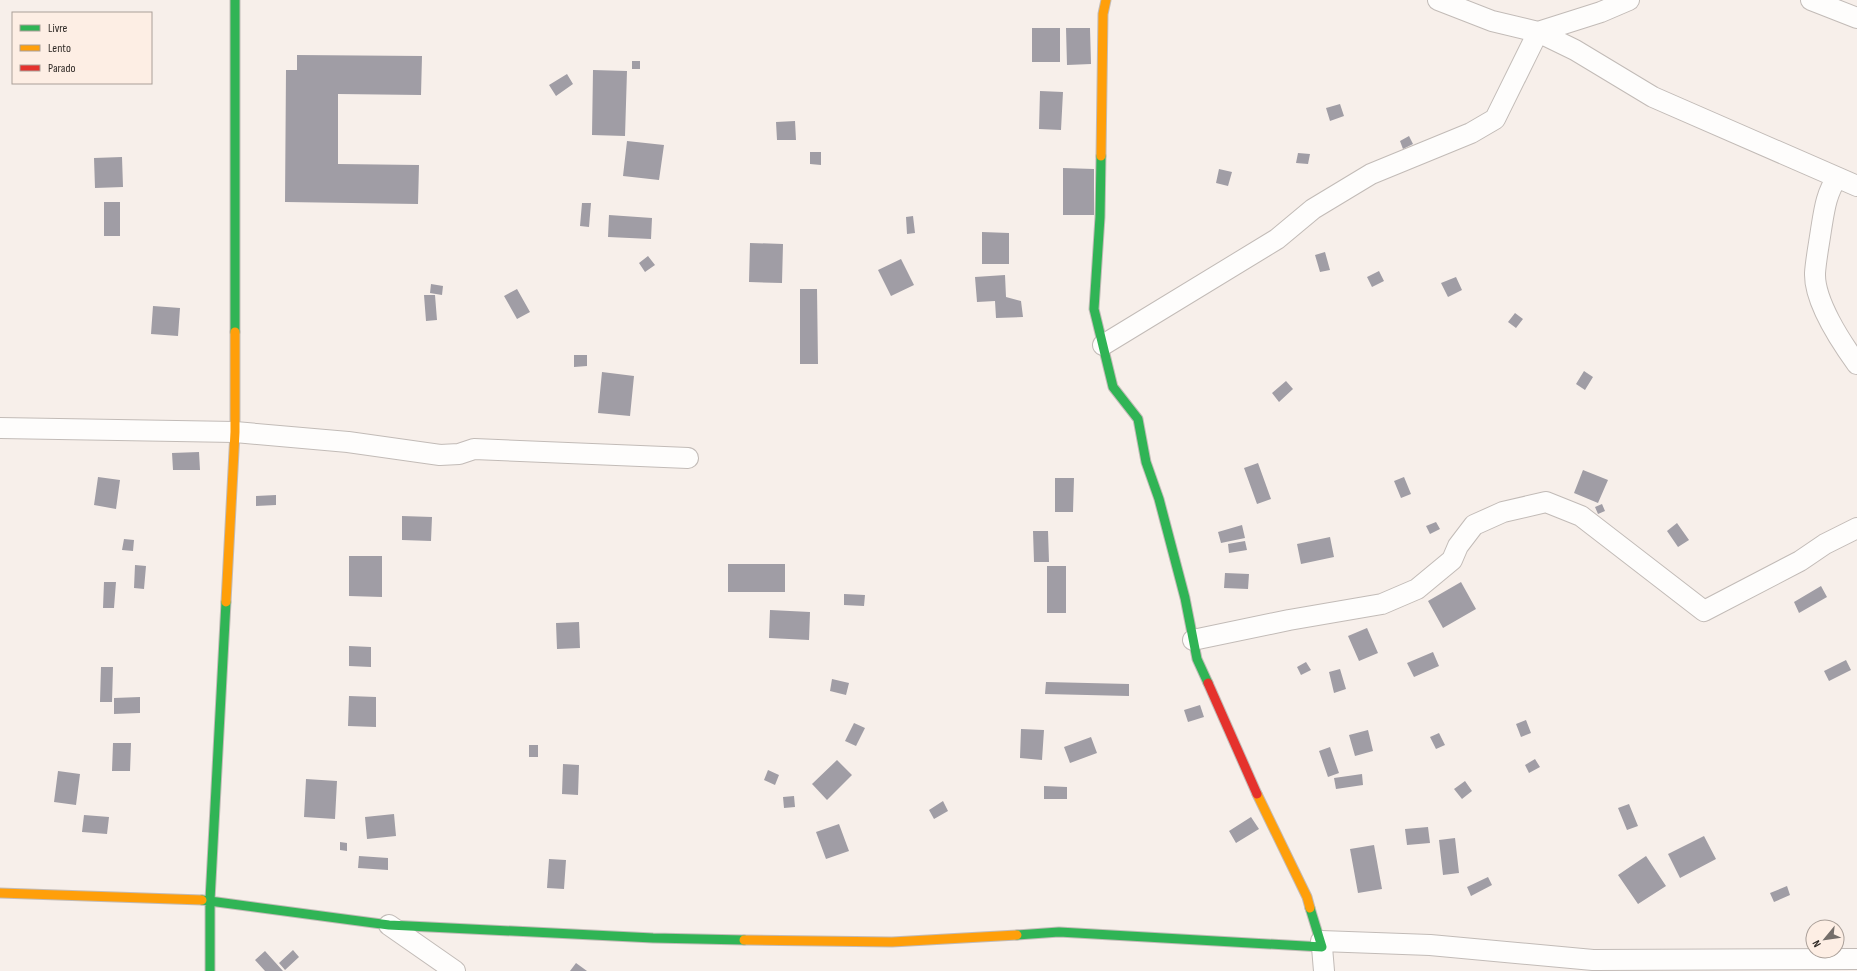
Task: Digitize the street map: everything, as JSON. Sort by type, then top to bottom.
[{"type":"street","points":[[210,971],[210,900],[235,432],[235,0]]},
{"type":"street","points":[[1106,0],[1103,14],[1100,217],[1094,309],[1112,387],[1138,419],[1146,462],[1159,499],[1186,598],[1197,659],[1259,798],[1307,897],[1321,944],[1324,971]]},
{"type":"street","points":[[1438,0],[1492,21],[1538,32],[1575,50],[1653,97],[1857,186]]},
{"type":"street","points":[[1103,345],[1277,239],[1313,208],[1371,174],[1472,133],[1495,119],[1538,32],[1602,12],[1629,0]]},
{"type":"street","points":[[1811,0],[1857,18]]},
{"type":"street","points":[[1837,178],[1830,187],[1824,210],[1815,274],[1822,305],[1837,333],[1857,364]]},
{"type":"street","points":[[0,428],[235,432],[348,442],[440,455],[459,454],[474,450],[688,458]]},
{"type":"street","points":[[1193,640],[1289,620],[1382,604],[1417,589],[1452,560],[1458,546],[1474,525],[1503,512],[1546,502],[1581,516],[1704,612],[1800,561],[1825,544],[1857,528]]},
{"type":"street","points":[[0,893],[210,900],[389,925],[653,938],[892,942],[1059,932],[1321,944],[1430,945],[1593,960],[1857,960]]},
{"type":"street","points":[[389,925],[455,971]]},
{"type":"street","points":[[1540,955],[1553,971]]},
{"type":"building","points":[[1032,28],[1060,28],[1060,62],[1032,62]]},
{"type":"building","points":[[1066,28],[1090,28],[1091,64],[1067,65]]},
{"type":"building","points":[[297,55],[422,56],[421,95],[338,94],[338,164],[419,165],[418,204],[285,202],[286,70],[297,70]]},
{"type":"building","points":[[632,61],[640,61],[640,69],[632,69]]},
{"type":"building","points":[[593,70],[627,71],[625,136],[592,135]]},
{"type":"building","points":[[567,74],[573,84],[556,96],[549,85]]},
{"type":"building","points":[[1040,91],[1063,92],[1061,130],[1039,129]]},
{"type":"building","points":[[1340,104],[1344,116],[1330,121],[1326,108]]},
{"type":"building","points":[[795,121],[796,140],[777,140],[776,122]]},
{"type":"building","points":[[1409,136],[1413,144],[1403,149],[1400,141]]},
{"type":"building","points":[[627,141],[664,145],[659,180],[623,176]]},
{"type":"building","points":[[810,152],[821,152],[821,165],[810,164]]},
{"type":"building","points":[[1298,153],[1310,154],[1308,164],[1296,163]]},
{"type":"building","points":[[122,157],[123,187],[95,188],[94,158]]},
{"type":"building","points":[[1063,168],[1094,169],[1094,215],[1063,215]]},
{"type":"building","points":[[1219,169],[1232,172],[1228,186],[1216,183]]},
{"type":"building","points":[[104,202],[120,202],[120,236],[104,236]]},
{"type":"building","points":[[582,203],[591,203],[589,227],[580,226]]},
{"type":"building","points":[[609,215],[652,218],[651,239],[608,237]]},
{"type":"building","points":[[913,216],[915,233],[907,234],[906,217]]},
{"type":"building","points":[[982,232],[1009,233],[1009,264],[982,264]]},
{"type":"building","points":[[750,243],[783,244],[782,283],[749,282]]},
{"type":"building","points":[[1325,252],[1330,270],[1320,272],[1315,255]]},
{"type":"building","points":[[648,256],[655,265],[645,272],[639,263]]},
{"type":"building","points":[[901,259],[914,285],[891,296],[878,270]]},
{"type":"building","points":[[1379,271],[1384,281],[1372,287],[1367,277]]},
{"type":"building","points":[[1005,275],[1006,297],[1021,301],[1023,317],[996,318],[995,301],[977,302],[975,277]]},
{"type":"building","points":[[1456,277],[1462,290],[1448,297],[1441,283]]},
{"type":"building","points":[[431,284],[443,286],[442,295],[430,293]]},
{"type":"building","points":[[517,289],[530,312],[517,319],[504,296]]},
{"type":"building","points":[[800,289],[817,289],[818,364],[800,364]]},
{"type":"building","points":[[424,295],[435,295],[437,320],[426,321]]},
{"type":"building","points":[[153,306],[180,308],[178,336],[151,334]]},
{"type":"building","points":[[1515,313],[1523,319],[1516,328],[1508,322]]},
{"type":"building","points":[[574,355],[587,355],[587,366],[574,367]]},
{"type":"building","points":[[1584,371],[1593,377],[1585,390],[1576,384]]},
{"type":"building","points":[[602,372],[634,376],[630,416],[598,413]]},
{"type":"building","points":[[1286,381],[1293,389],[1279,402],[1272,393]]},
{"type":"building","points":[[199,452],[200,470],[173,470],[172,453]]},
{"type":"building","points":[[1258,463],[1271,499],[1257,504],[1244,468]]},
{"type":"building","points":[[1583,470],[1608,480],[1598,503],[1574,493]]},
{"type":"building","points":[[98,477],[120,480],[116,509],[94,505]]},
{"type":"building","points":[[1404,477],[1411,494],[1401,498],[1394,481]]},
{"type":"building","points":[[1055,478],[1074,478],[1073,512],[1055,512]]},
{"type":"building","points":[[276,495],[276,505],[256,506],[256,496]]},
{"type":"building","points":[[1602,504],[1605,511],[1598,514],[1595,507]]},
{"type":"building","points":[[402,516],[432,517],[431,541],[402,540]]},
{"type":"building","points":[[1436,522],[1440,529],[1430,534],[1426,526]]},
{"type":"building","points":[[1677,523],[1689,540],[1678,547],[1667,531]]},
{"type":"building","points":[[1242,525],[1245,538],[1221,543],[1218,532]]},
{"type":"building","points":[[1033,531],[1048,531],[1049,562],[1034,562]]},
{"type":"building","points":[[1330,537],[1334,557],[1301,564],[1297,544]]},
{"type":"building","points":[[124,539],[134,540],[133,551],[122,550]]},
{"type":"building","points":[[1245,541],[1247,550],[1229,553],[1228,544]]},
{"type":"building","points":[[349,556],[382,556],[382,597],[349,596]]},
{"type":"building","points":[[728,564],[785,564],[785,592],[728,592]]},
{"type":"building","points":[[135,565],[146,566],[144,589],[134,588]]},
{"type":"building","points":[[1047,566],[1066,566],[1066,613],[1047,613]]},
{"type":"building","points":[[1225,573],[1249,574],[1248,589],[1224,588]]},
{"type":"building","points":[[104,582],[116,582],[114,608],[103,608]]},
{"type":"building","points":[[1461,582],[1476,609],[1443,628],[1428,601]]},
{"type":"building","points":[[1821,586],[1827,597],[1799,613],[1794,602]]},
{"type":"building","points":[[844,594],[865,595],[864,606],[844,605]]},
{"type":"building","points":[[770,610],[810,612],[809,640],[769,638]]},
{"type":"building","points":[[579,622],[580,648],[557,649],[556,623]]},
{"type":"building","points":[[1367,628],[1378,653],[1359,661],[1348,636]]},
{"type":"building","points":[[349,646],[371,647],[371,667],[349,666]]},
{"type":"building","points":[[1433,652],[1439,666],[1414,677],[1407,663]]},
{"type":"building","points":[[1846,660],[1851,670],[1829,681],[1824,671]]},
{"type":"building","points":[[1306,662],[1311,670],[1301,675],[1297,667]]},
{"type":"building","points":[[101,667],[113,667],[112,702],[100,702]]},
{"type":"building","points":[[1340,669],[1346,689],[1334,693],[1329,672]]},
{"type":"building","points":[[832,679],[849,683],[846,695],[830,691]]},
{"type":"building","points":[[1046,682],[1129,684],[1129,696],[1045,694]]},
{"type":"building","points":[[349,696],[376,697],[376,727],[348,726]]},
{"type":"building","points":[[140,697],[140,713],[114,714],[114,698]]},
{"type":"building","points":[[1200,705],[1204,717],[1188,722],[1184,710]]},
{"type":"building","points":[[1526,720],[1531,733],[1521,737],[1516,724]]},
{"type":"building","points":[[854,723],[865,728],[856,746],[845,741]]},
{"type":"building","points":[[1021,729],[1044,730],[1042,760],[1020,758]]},
{"type":"building","points":[[1368,730],[1373,751],[1355,756],[1349,735]]},
{"type":"building","points":[[1439,733],[1445,745],[1436,749],[1430,737]]},
{"type":"building","points":[[1091,737],[1097,753],[1070,763],[1064,747]]},
{"type":"building","points":[[113,743],[131,743],[130,771],[112,771]]},
{"type":"building","points":[[529,745],[538,745],[538,757],[529,757]]},
{"type":"building","points":[[1330,747],[1339,773],[1328,777],[1319,751]]},
{"type":"building","points":[[1535,759],[1540,767],[1529,773],[1525,765]]},
{"type":"building","points":[[837,760],[852,775],[827,800],[812,784]]},
{"type":"building","points":[[563,764],[579,765],[578,795],[562,794]]},
{"type":"building","points":[[768,770],[779,775],[775,785],[764,780]]},
{"type":"building","points":[[58,771],[80,774],[76,805],[54,802]]},
{"type":"building","points":[[1362,774],[1363,785],[1336,789],[1334,778]]},
{"type":"building","points":[[306,779],[337,781],[335,819],[304,817]]},
{"type":"building","points":[[1465,781],[1472,791],[1462,799],[1454,789]]},
{"type":"building","points":[[1044,786],[1067,787],[1067,799],[1044,799]]},
{"type":"building","points":[[794,796],[795,807],[784,808],[783,797]]},
{"type":"building","points":[[943,801],[948,811],[934,819],[929,810]]},
{"type":"building","points":[[1629,804],[1638,826],[1627,830],[1618,808]]},
{"type":"building","points":[[394,814],[396,836],[367,839],[365,817]]},
{"type":"building","points":[[84,815],[109,817],[107,834],[82,832]]},
{"type":"building","points":[[1251,817],[1259,829],[1236,843],[1229,831]]},
{"type":"building","points":[[839,824],[849,851],[826,859],[816,832]]},
{"type":"building","points":[[1428,827],[1430,843],[1407,845],[1405,829]]},
{"type":"building","points":[[1704,836],[1716,859],[1680,878],[1668,854]]},
{"type":"building","points":[[1455,838],[1459,873],[1443,875],[1439,840]]},
{"type":"building","points":[[340,842],[347,843],[347,851],[340,850]]},
{"type":"building","points":[[1374,845],[1382,889],[1358,893],[1350,849]]},
{"type":"building","points":[[359,856],[388,858],[388,870],[358,868]]},
{"type":"building","points":[[1646,856],[1666,886],[1638,904],[1618,875]]},
{"type":"building","points":[[549,859],[566,860],[564,889],[547,888]]},
{"type":"building","points":[[1488,877],[1492,885],[1471,896],[1467,887]]},
{"type":"building","points":[[1787,886],[1790,895],[1774,902],[1770,893]]},
{"type":"building","points":[[293,950],[299,957],[285,970],[279,963]]},
{"type":"building","points":[[265,951],[283,971],[265,971],[255,960]]},
{"type":"building","points":[[576,963],[587,971],[570,971]]},
{"type":"traffic: fast","points":[[235,0],[235,332]]},
{"type":"traffic: fast","points":[[1101,156],[1100,217],[1094,309],[1113,387],[1138,419],[1146,462],[1159,499],[1185,598],[1197,659],[1208,683]]},
{"type":"traffic: fast","points":[[210,971],[210,900],[226,602]]},
{"type":"traffic: fast","points":[[202,900],[389,925],[653,938],[744,940]]},
{"type":"traffic: fast","points":[[1017,935],[1059,932],[1322,947],[1310,908]]},
{"type":"traffic: slow","points":[[1101,156],[1103,14],[1106,0]]},
{"type":"traffic: slow","points":[[226,602],[235,432],[235,332]]},
{"type":"traffic: slow","points":[[1257,794],[1307,897],[1310,908]]},
{"type":"traffic: slow","points":[[0,893],[202,900]]},
{"type":"traffic: slow","points":[[744,940],[892,942],[1017,935]]},
{"type":"traffic: jam","points":[[1208,683],[1257,794]]}]
